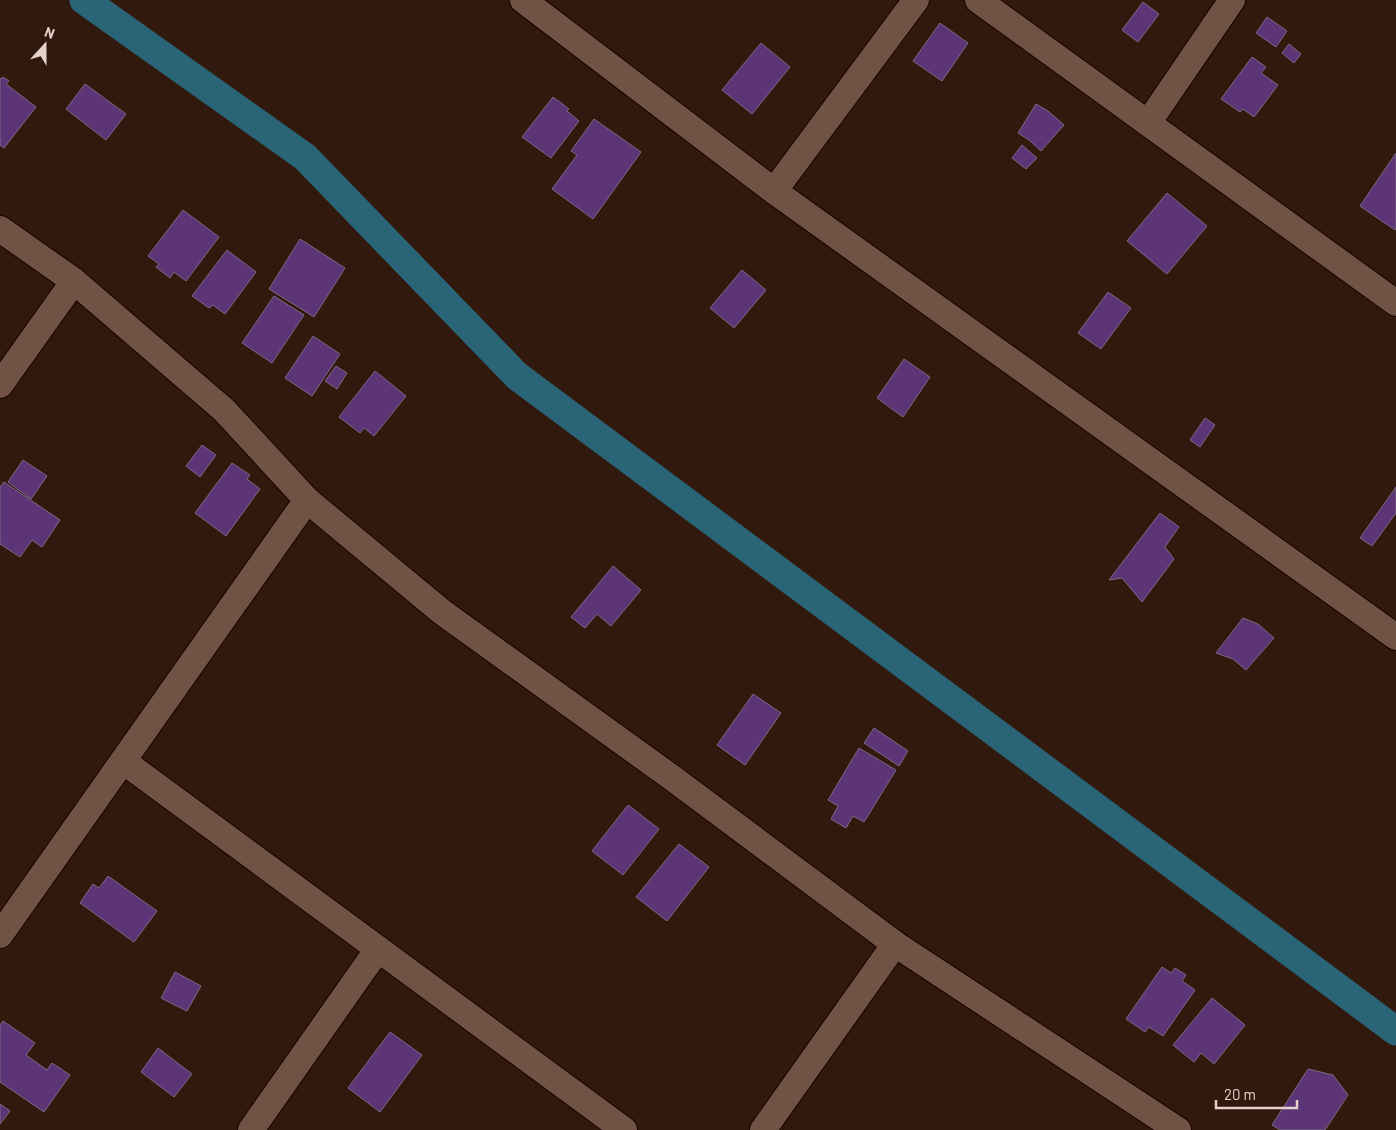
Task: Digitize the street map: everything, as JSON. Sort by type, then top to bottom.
[{"type":"street","points":[[523,0],[774,191],[1396,637]]},
{"type":"street","points":[[774,191],[916,0]]},
{"type":"street","points":[[978,0],[1396,303]]},
{"type":"street","points":[[1148,123],[1232,0]]},
{"type":"street","points":[[0,229],[74,281],[224,410],[307,500],[442,612],[671,777],[895,944],[1178,1130]]},
{"type":"street","points":[[0,385],[74,281]]},
{"type":"street","points":[[0,935],[307,500]]},
{"type":"street","points":[[123,761],[624,1130]]},
{"type":"street","points":[[763,1130],[895,944]]},
{"type":"street","points":[[251,1130],[378,949]]},
{"type":"building","points":[[1143,2],[1159,14],[1138,42],[1122,30]]},
{"type":"building","points":[[1267,17],[1287,31],[1276,47],[1256,33]]},
{"type":"building","points":[[940,23],[968,43],[942,81],[913,61]]},
{"type":"building","points":[[761,43],[790,67],[752,114],[722,90]]},
{"type":"building","points":[[1289,44],[1301,54],[1294,63],[1282,53]]},
{"type":"building","points":[[1252,57],[1266,67],[1261,73],[1278,85],[1254,117],[1243,109],[1240,112],[1221,99]]},
{"type":"building","points":[[3,77],[9,81],[6,84],[36,107],[4,148],[0,145],[0,78],[2,79]]},
{"type":"building","points":[[85,84],[126,114],[106,140],[66,109]]},
{"type":"building","points":[[553,97],[569,109],[567,111],[579,121],[551,158],[522,137]]},
{"type":"building","points":[[1036,104],[1048,111],[1064,125],[1041,151],[1018,133]]},
{"type":"building","points":[[594,119],[641,152],[593,219],[552,189],[577,155],[571,151]]},
{"type":"building","points":[[1022,145],[1037,158],[1026,169],[1012,158]]},
{"type":"building","points":[[1396,153],[1396,228],[1395,230],[1360,206]]},
{"type":"building","points":[[1167,193],[1207,226],[1167,274],[1127,241]]},
{"type":"building","points":[[183,210],[219,237],[186,281],[174,272],[170,278],[156,267],[159,264],[148,256]]},
{"type":"building","points":[[300,239],[345,268],[314,317],[269,289]]},
{"type":"building","points":[[227,250],[256,272],[225,314],[213,305],[209,308],[192,296]]},
{"type":"building","points":[[742,270],[766,290],[734,328],[710,308]]},
{"type":"building","points":[[1108,292],[1131,308],[1101,349],[1078,333]]},
{"type":"building","points":[[274,296],[304,315],[272,363],[242,343]]},
{"type":"building","points":[[313,336],[340,354],[312,396],[285,378]]},
{"type":"building","points":[[904,359],[930,377],[903,417],[877,398]]},
{"type":"building","points":[[336,366],[347,373],[337,389],[325,381]]},
{"type":"building","points":[[375,371],[406,396],[374,436],[364,428],[360,433],[339,417]]},
{"type":"building","points":[[1205,418],[1215,425],[1200,447],[1190,440]]},
{"type":"building","points":[[202,445],[216,455],[200,477],[186,466]]},
{"type":"building","points":[[23,460],[47,476],[31,499],[8,482]]},
{"type":"building","points":[[232,463],[250,475],[247,479],[260,489],[226,536],[195,513]]},
{"type":"building","points":[[4,482],[60,520],[42,547],[32,540],[20,557],[0,544],[0,487]]},
{"type":"building","points":[[1396,487],[1396,513],[1372,546],[1360,538]]},
{"type":"building","points":[[1160,513],[1179,527],[1165,547],[1174,559],[1142,602],[1122,578],[1109,580]]},
{"type":"building","points":[[613,566],[641,590],[611,626],[597,614],[585,628],[571,617]]},
{"type":"building","points":[[1243,618],[1258,624],[1274,638],[1246,670],[1233,659],[1216,653]]},
{"type":"building","points":[[753,694],[781,713],[745,765],[717,745]]},
{"type":"building","points":[[874,728],[908,751],[899,766],[864,743]]},
{"type":"building","points":[[859,748],[896,770],[864,822],[853,816],[846,828],[831,819],[838,806],[828,800]]},
{"type":"building","points":[[628,805],[659,829],[623,875],[592,851]]},
{"type":"building","points":[[679,844],[709,867],[667,921],[636,897]]},
{"type":"building","points":[[108,876],[157,911],[134,942],[80,903],[93,884],[99,888]]},
{"type":"building","points":[[1162,967],[1171,973],[1175,968],[1186,975],[1182,981],[1195,990],[1163,1036],[1149,1027],[1145,1032],[1126,1019]]},
{"type":"building","points":[[175,972],[201,986],[187,1011],[161,998]]},
{"type":"building","points":[[1212,998],[1245,1025],[1214,1064],[1201,1053],[1194,1062],[1173,1045]]},
{"type":"building","points":[[3,1021],[35,1043],[26,1055],[47,1070],[52,1063],[70,1075],[44,1112],[0,1082],[0,1025]]},
{"type":"building","points":[[390,1032],[422,1055],[380,1112],[348,1088]]},
{"type":"building","points":[[158,1048],[192,1074],[174,1097],[141,1072]]},
{"type":"building","points":[[1308,1069],[1333,1075],[1348,1095],[1325,1130],[1280,1130],[1272,1125]]},
{"type":"building","points":[[0,1104],[10,1111],[0,1124]]},
{"type":"waterway","points":[[84,0],[305,157],[517,376],[1396,1031]]}]
